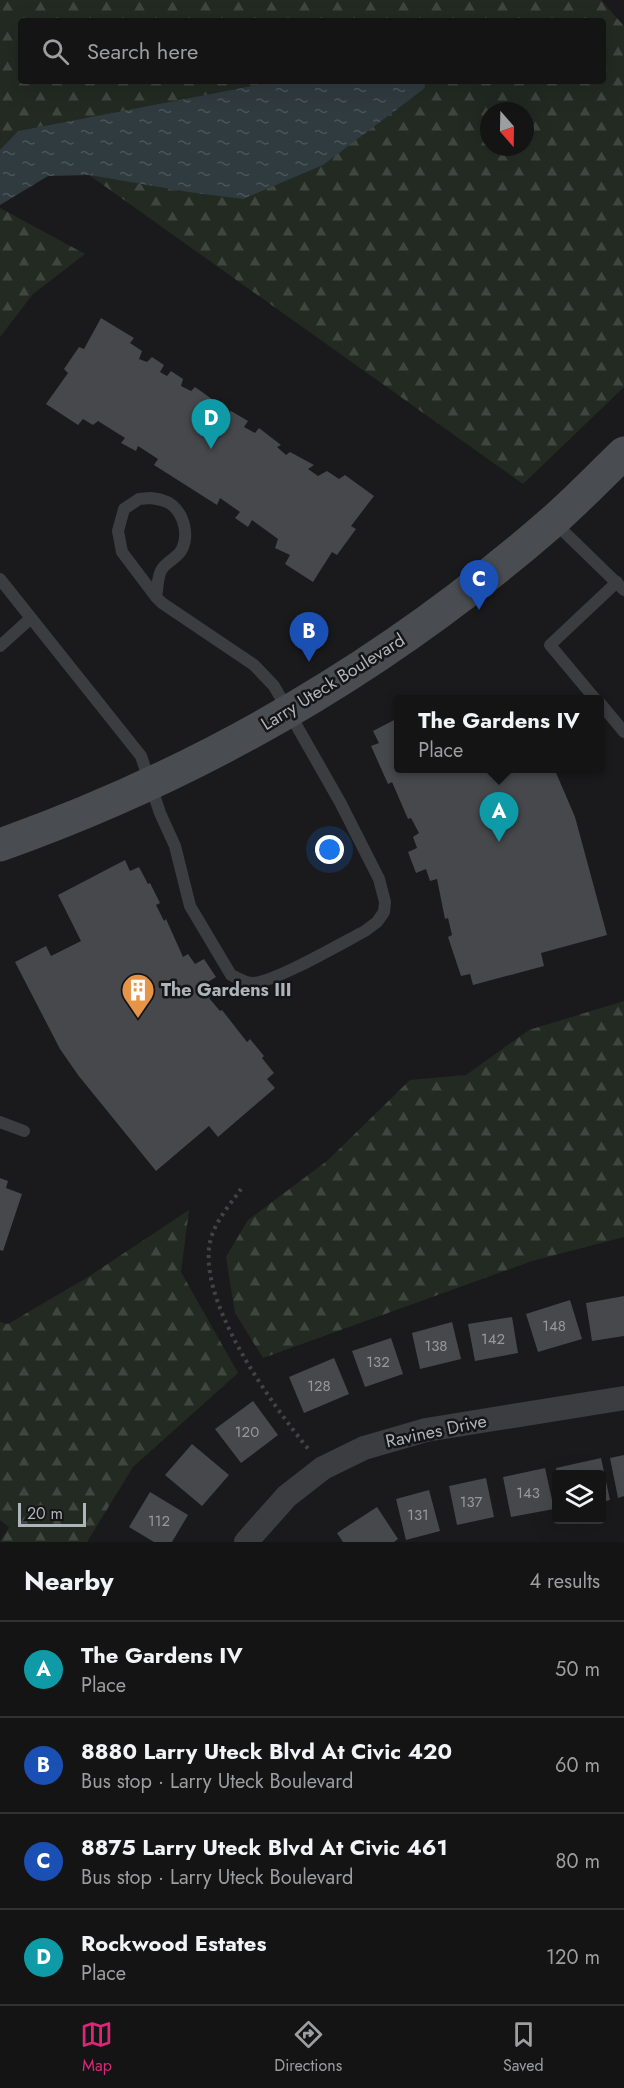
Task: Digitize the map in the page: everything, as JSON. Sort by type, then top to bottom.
[{"type":"main road","name":"Larry Uteck Boulevard","points":[[0,845],[47,828],[151,784],[221,750],[289,712],[370,662],[491,572],[553,521],[624,453]]},
{"type":"street","name":"Ravines Drive","points":[[246,1542],[287,1496],[323,1468],[364,1448],[426,1430],[624,1398]]},
{"type":"lane","points":[[0,579],[141,756],[160,813],[175,846],[190,906],[231,975],[254,983],[281,974],[355,937],[377,922],[384,912],[385,902],[379,879],[340,802],[274,686],[254,665],[162,603],[156,597],[122,552],[118,531],[124,509],[139,499],[162,500],[180,514],[184,524],[186,536],[183,547],[178,555],[161,570],[156,597]]},
{"type":"lane","points":[[553,521],[621,586],[550,645],[593,695]]},
{"type":"lane","points":[[0,646],[31,618]]},
{"type":"lane","points":[[604,708],[624,732]]},
{"type":"lane","points":[[0,1122],[24,1131]]},
{"type":"path","points":[[242,1189],[219,1221],[211,1237],[208,1258],[210,1281],[219,1307],[237,1344],[278,1413],[323,1468]]},
{"type":"green space","points":[[0,0],[601,0],[624,26],[624,387],[523,484],[89,175],[188,192],[425,89],[423,84],[606,84],[606,18],[18,18],[18,84],[262,84],[18,131],[0,150]]},
{"type":"green space","points":[[0,208],[85,254],[33,294],[0,337]]},
{"type":"green space","points":[[624,1001],[624,1237],[532,1261],[263,1358],[235,1313],[226,1257],[248,1220],[327,1161],[410,1080],[466,1075],[529,1030]]},
{"type":"green space","points":[[189,1210],[181,1272],[238,1373],[133,1467],[87,1542],[0,1542],[9,1527],[0,1520],[0,1322],[8,1324],[88,1277]]},
{"type":"water","points":[[262,84],[423,84],[425,88],[323,165],[243,199],[89,175],[48,176],[0,205],[0,150],[18,131]]},
{"type":"building","points":[[101,318],[134,338],[130,343],[142,351],[139,359],[147,362],[152,357],[164,365],[160,372],[167,376],[171,371],[183,379],[181,386],[191,391],[195,387],[216,402],[213,408],[226,415],[231,411],[248,421],[244,427],[255,433],[259,428],[281,445],[277,447],[286,455],[290,452],[314,465],[308,469],[318,476],[327,471],[339,479],[345,475],[374,496],[351,526],[356,529],[337,555],[332,552],[313,582],[285,564],[290,555],[275,548],[278,539],[252,520],[248,527],[235,518],[240,512],[220,498],[217,505],[154,465],[158,459],[138,446],[136,451],[121,443],[125,438],[98,421],[93,425],[83,419],[78,425],[46,404],[68,373],[64,369],[79,347],[84,349]]},
{"type":"building","points":[[394,720],[394,773],[556,773],[575,817],[607,935],[541,953],[544,966],[473,985],[470,974],[461,976],[448,937],[452,935],[448,918],[445,919],[437,879],[430,881],[426,869],[416,873],[408,852],[417,848],[413,837],[419,833],[411,818],[408,819],[392,782],[388,784],[371,746],[379,743],[373,731]]},
{"type":"building","name":"The Gardens III","points":[[125,860],[130,871],[139,867],[148,884],[150,883],[160,903],[156,905],[164,921],[166,919],[183,957],[188,954],[195,964],[204,959],[216,977],[208,982],[215,993],[209,998],[220,1011],[222,1010],[247,1042],[250,1039],[274,1073],[267,1079],[275,1088],[218,1137],[209,1126],[156,1171],[78,1075],[60,1049],[15,962],[46,946],[51,956],[81,941],[58,895]]},
{"type":"building","points":[[0,1178],[8,1181],[6,1188],[22,1194],[3,1251],[0,1250]]},
{"type":"building","points":[[624,1296],[624,1336],[592,1341],[586,1303]]},
{"type":"building","points":[[570,1300],[582,1339],[538,1352],[526,1314]]},
{"type":"building","points":[[512,1317],[518,1353],[475,1361],[468,1324]]},
{"type":"building","points":[[452,1322],[461,1359],[420,1369],[412,1333]]},
{"type":"building","points":[[391,1338],[403,1374],[365,1387],[352,1351]]},
{"type":"building","points":[[334,1358],[349,1394],[304,1413],[289,1377]]},
{"type":"building","points":[[253,1401],[278,1435],[241,1463],[215,1429]]},
{"type":"building","points":[[192,1444],[229,1475],[202,1506],[165,1475]]},
{"type":"building","points":[[624,1455],[624,1496],[618,1498],[610,1458]]},
{"type":"building","points":[[601,1458],[604,1470],[556,1470],[556,1468]]},
{"type":"building","points":[[545,1468],[552,1509],[511,1517],[503,1477]]},
{"type":"building","points":[[486,1478],[494,1517],[457,1525],[449,1486]]},
{"type":"building","points":[[606,1481],[610,1500],[606,1501]]},
{"type":"building","points":[[429,1490],[440,1531],[406,1540],[396,1499]]},
{"type":"building","points":[[150,1492],[188,1515],[172,1542],[154,1542],[129,1527]]},
{"type":"building","points":[[377,1507],[398,1539],[394,1542],[343,1542],[337,1533]]},
{"type":"place","name":"Rockwood Estates","points":[[211,449]]},
{"type":"place","name":"8875 Larry Uteck Blvd At Civic 461","points":[[479,610]]},
{"type":"place","name":"8880 Larry Uteck Blvd At Civic 420","points":[[309,662]]},
{"type":"place","name":"The Gardens IV","points":[[499,842]]},
{"type":"place","name":"The Gardens III","points":[[138,1019]]}]
